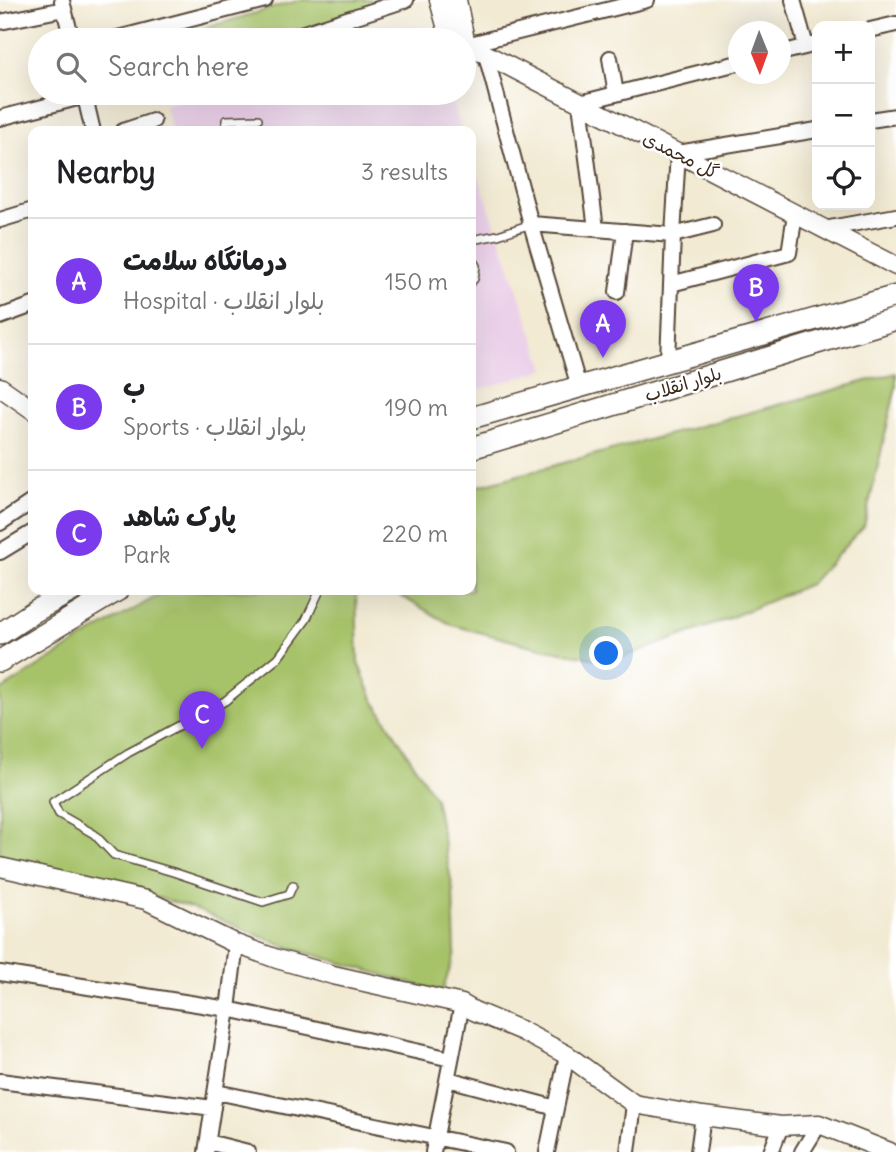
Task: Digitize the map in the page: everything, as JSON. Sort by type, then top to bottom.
[{"type":"main road","name":"بلوار انقلاب","points":[[476,417],[896,296]]},
{"type":"main road","name":"بلوار انقلاب","points":[[476,446],[896,319]]},
{"type":"main road","points":[[0,634],[64,595]]},
{"type":"main road","points":[[0,661],[110,595]]},
{"type":"street","points":[[156,28],[263,0]]},
{"type":"street","points":[[319,28],[406,0]]},
{"type":"street","points":[[439,0],[447,28]]},
{"type":"street","points":[[457,0],[461,28]]},
{"type":"street","points":[[476,40],[647,0]]},
{"type":"street","points":[[791,50],[812,45],[793,0]]},
{"type":"street","points":[[0,22],[63,5],[69,28]]},
{"type":"street","points":[[875,29],[896,24]]},
{"type":"street","name":"گل محمدی","points":[[476,50],[896,265]]},
{"type":"street","points":[[486,55],[531,224],[579,387]]},
{"type":"street","points":[[610,58],[615,94]]},
{"type":"street","points":[[596,229],[580,103],[728,66]]},
{"type":"street","points":[[0,118],[48,105]]},
{"type":"street","points":[[90,105],[92,126]]},
{"type":"street","points":[[875,119],[896,116]]},
{"type":"street","points":[[138,126],[153,121]]},
{"type":"street","points":[[668,361],[678,153],[812,131]]},
{"type":"street","points":[[0,220],[28,211]]},
{"type":"street","points":[[671,284],[789,253],[795,214]]},
{"type":"street","points":[[824,229],[896,216]]},
{"type":"street","points":[[531,224],[673,235],[713,225]]},
{"type":"street","points":[[617,292],[625,231]]},
{"type":"street","points":[[0,317],[28,307]]},
{"type":"street","points":[[0,387],[28,403]]},
{"type":"street","points":[[0,523],[28,498]]},
{"type":"street","points":[[0,552],[28,535]]},
{"type":"street","points":[[1,870],[63,880],[146,900],[236,944],[277,959],[333,975],[462,1004],[567,1055],[634,1104],[781,1126],[819,1124],[890,1152]]},
{"type":"street","points":[[236,944],[207,1147],[248,1152]]},
{"type":"street","points":[[0,974],[228,1009],[452,1059]]},
{"type":"street","points":[[435,1145],[462,1004]]},
{"type":"street","points":[[547,1152],[567,1055]]},
{"type":"street","points":[[447,1079],[556,1108]]},
{"type":"street","points":[[0,1081],[213,1108]]},
{"type":"street","points":[[216,1092],[435,1145],[506,1152]]},
{"type":"street","points":[[628,1152],[634,1104]]},
{"type":"street","points":[[698,1152],[703,1116]]},
{"type":"street","points":[[802,1152],[819,1124]]},
{"type":"street","points":[[771,1152],[781,1126]]},
{"type":"lane","points":[[226,126],[226,120],[258,119]]},
{"type":"lane","points":[[476,239],[531,224]]},
{"type":"lane","points":[[293,884],[289,894],[263,902],[114,855],[94,834],[59,814],[53,802],[128,753],[236,693],[278,658],[306,620],[318,595]]},
{"type":"shaded area","points":[[453,105],[460,126],[171,126],[165,106]]},
{"type":"shaded area","points":[[476,169],[545,369],[476,390]]},
{"type":"green space","points":[[300,0],[393,0],[312,28],[204,28]]},
{"type":"green space","points":[[896,373],[896,387],[864,526],[810,584],[720,622],[610,662],[528,645],[452,625],[399,595],[476,595],[476,487]]},
{"type":"green space","points":[[159,595],[356,595],[358,663],[373,699],[435,798],[453,890],[455,953],[442,992],[284,946],[190,907],[96,880],[14,862],[0,854],[0,691],[87,636]]},
{"type":"place","name":"ب","points":[[756,322]]},
{"type":"place","name":"درمانگاه سلامت","points":[[603,358]]},
{"type":"place","name":"پارک شاهد","points":[[202,749]]}]
